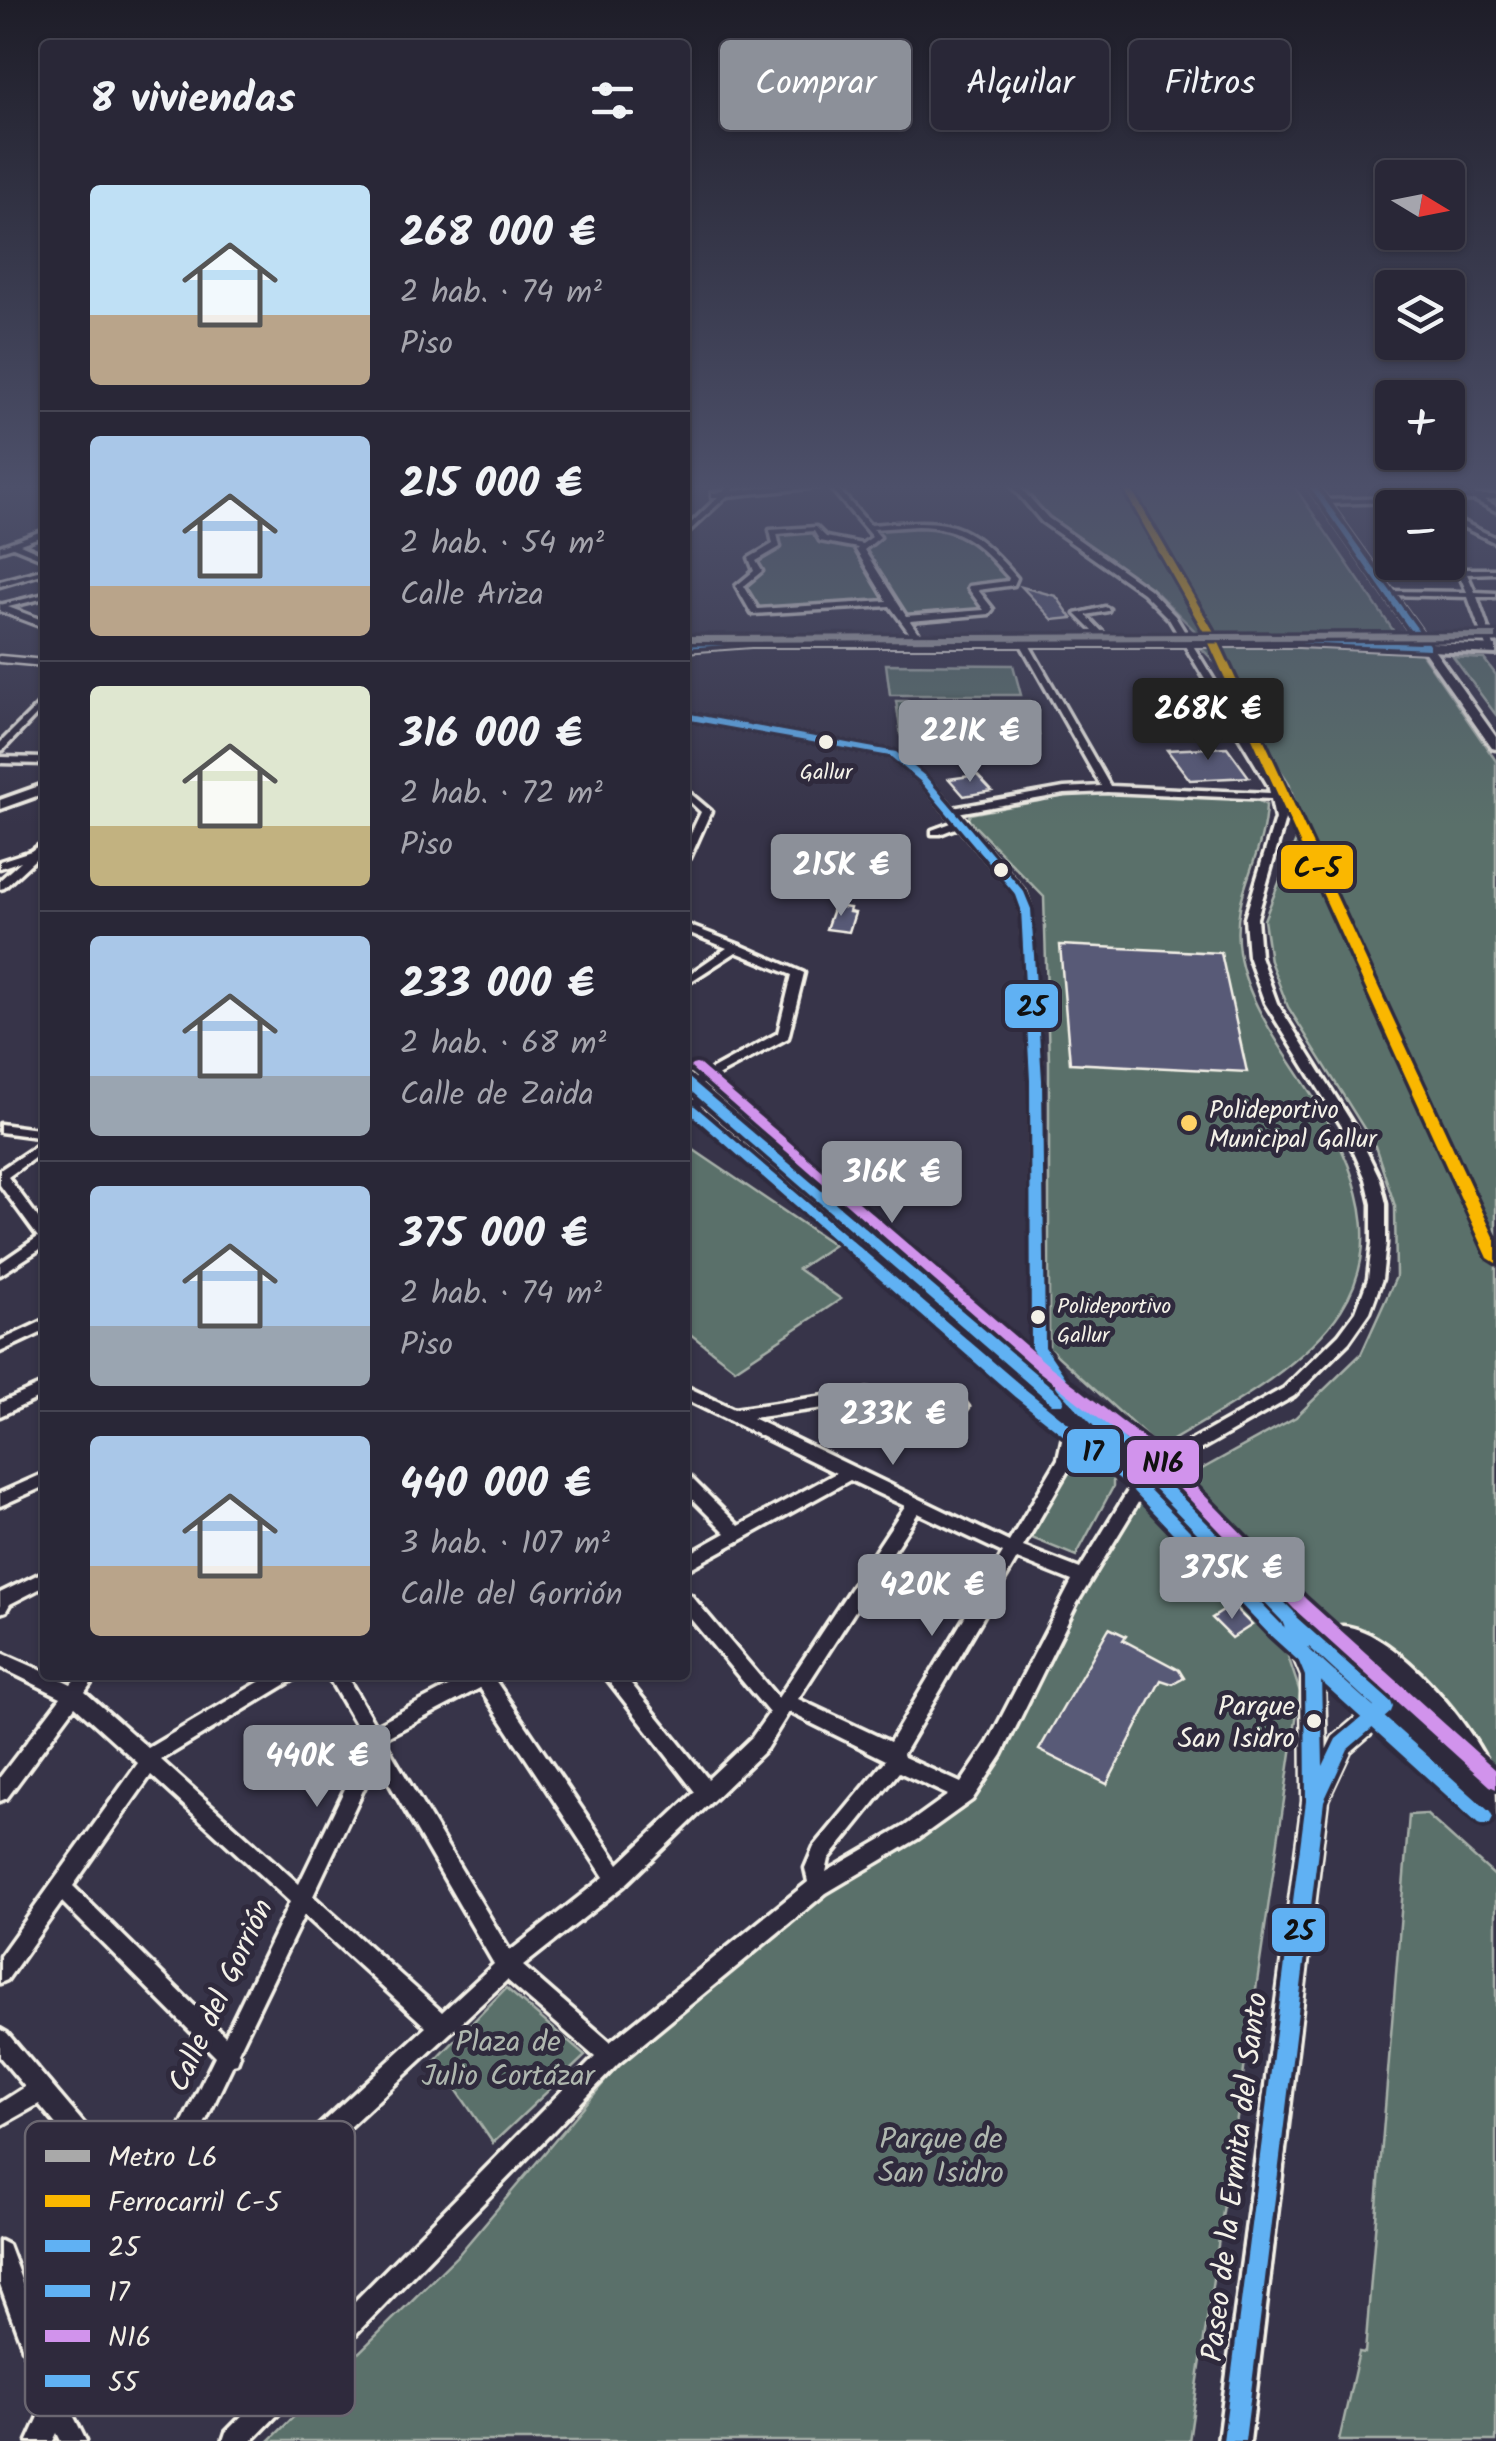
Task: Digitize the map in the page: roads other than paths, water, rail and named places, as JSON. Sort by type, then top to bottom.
[{"type":"main road","points":[[690,638],[751,642]]},
{"type":"main road","points":[[690,646],[751,642],[1186,641],[1494,650]]},
{"type":"main road","points":[[0,808],[40,793]]},
{"type":"street","points":[[0,607],[40,597]]},
{"type":"street","points":[[746,597],[755,612],[892,603]]},
{"type":"street","points":[[889,597],[920,641]]},
{"type":"street","points":[[905,619],[990,610],[979,597]]},
{"type":"street","points":[[355,2318],[610,2056],[820,1886],[912,1832],[967,1792],[995,1749],[1084,1578],[1148,1472],[1289,1392],[1344,1338],[1363,1312],[1375,1279],[1379,1204],[1373,1180],[1349,1128],[1271,1002],[1254,956],[1251,918],[1258,886],[1277,839],[1280,819],[1276,796],[1186,641],[1153,597]]},
{"type":"street","points":[[1391,597],[1490,727],[1496,745]]},
{"type":"street","points":[[1473,597],[1494,650]]},
{"type":"street","points":[[0,607],[40,624]]},
{"type":"street","points":[[1105,609],[1080,614],[1106,641]]},
{"type":"street","points":[[1023,641],[1107,789]]},
{"type":"street","points":[[0,659],[40,663]]},
{"type":"street","points":[[0,748],[40,706]]},
{"type":"street","points":[[690,717],[893,754],[952,811],[1021,894],[1026,910],[1036,1080],[1038,1348],[1056,1377],[1128,1454]]},
{"type":"street","points":[[0,760],[40,761]]},
{"type":"street","points":[[952,811],[1064,792],[1107,789],[1276,796]]},
{"type":"street","points":[[690,797],[706,811],[690,847]]},
{"type":"street","points":[[936,832],[962,822]]},
{"type":"street","points":[[0,886],[4,870],[40,848]]},
{"type":"street","points":[[690,929],[798,973],[784,1035],[690,1082]]},
{"type":"street","points":[[690,979],[736,947]]},
{"type":"street","points":[[690,1084],[1071,1410],[1128,1454],[1288,1618],[1496,1805]]},
{"type":"street","points":[[690,1106],[708,1098]]},
{"type":"street","points":[[0,1128],[40,1133]]},
{"type":"street","points":[[40,1148],[0,1176],[40,1231]]},
{"type":"street","points":[[0,1270],[40,1242]]},
{"type":"street","points":[[0,1348],[40,1328]]},
{"type":"street","points":[[0,1410],[40,1391]]},
{"type":"street","points":[[690,1395],[1011,1549],[1084,1578]]},
{"type":"street","points":[[730,1415],[866,1396],[960,1407]]},
{"type":"street","points":[[782,1408],[784,1441]]},
{"type":"street","points":[[820,1886],[815,1868],[821,1854],[895,1757],[1011,1549],[1066,1460],[1071,1410]]},
{"type":"street","points":[[690,1561],[849,1473]]},
{"type":"street","points":[[0,1500],[40,1481]]},
{"type":"street","points":[[690,1487],[738,1535]]},
{"type":"street","points":[[339,2121],[507,1966],[616,1879],[759,1743],[915,1504]]},
{"type":"street","points":[[0,1606],[4,1599],[40,1581]]},
{"type":"street","points":[[690,1606],[782,1707],[967,1792]]},
{"type":"street","name":"Paseo de la Ermita del Santo","points":[[1234,2441],[1315,1801],[1313,1676],[1288,1618]]},
{"type":"street","points":[[1315,1643],[1341,1635],[1366,1645],[1412,1679],[1459,1733],[1496,1805]]},
{"type":"street","points":[[1313,1676],[1315,1643]]},
{"type":"street","points":[[0,1659],[40,1678]]},
{"type":"street","points":[[43,1680],[76,1696],[441,2026]]},
{"type":"street","points":[[0,1792],[85,1680]]},
{"type":"street","points":[[0,1973],[156,1752],[278,1680]]},
{"type":"street","points":[[339,1680],[507,1966],[610,2056]]},
{"type":"street","points":[[371,1736],[478,1680]]},
{"type":"street","points":[[489,1680],[616,1879]]},
{"type":"street","points":[[617,1680],[707,1792]]},
{"type":"street","name":"Paseo de la Ermita del Santo","points":[[1315,1801],[1342,1744],[1385,1707]]},
{"type":"street","name":"Calle del Gorrión","points":[[197,2121],[364,1771],[371,1736]]},
{"type":"street","points":[[60,1887],[228,2055]]},
{"type":"street","points":[[0,2040],[67,2121]]},
{"type":"street","points":[[0,2114],[41,2090]]},
{"type":"street","points":[[0,2253],[25,2321]]},
{"type":"street","name":"Calle del Gorrión","points":[[40,2441],[53,2416]]},
{"type":"street","points":[[61,2416],[74,2441]]},
{"type":"street","points":[[235,2441],[259,2416]]},
{"type":"metro line","name":"L6","points":[[690,639],[1496,636]]},
{"type":"rail line","name":"C-5","points":[[1189,597],[1209,632],[1496,1258]]},
{"type":"place","name":"Gallur","points":[[826,742]]},
{"type":"place","name":"Polideportivo Municipal Gallur","points":[[1189,1123]]},
{"type":"place","name":"Polideportivo Gallur","points":[[1038,1317]]},
{"type":"place","name":"Parque San Isidro","points":[[1314,1721]]},
{"type":"park label","name":"Plaza de Julio Cortázar","points":[[508,2058]]},
{"type":"park label","name":"Parque de San Isidro","points":[[941,2155]]}]
